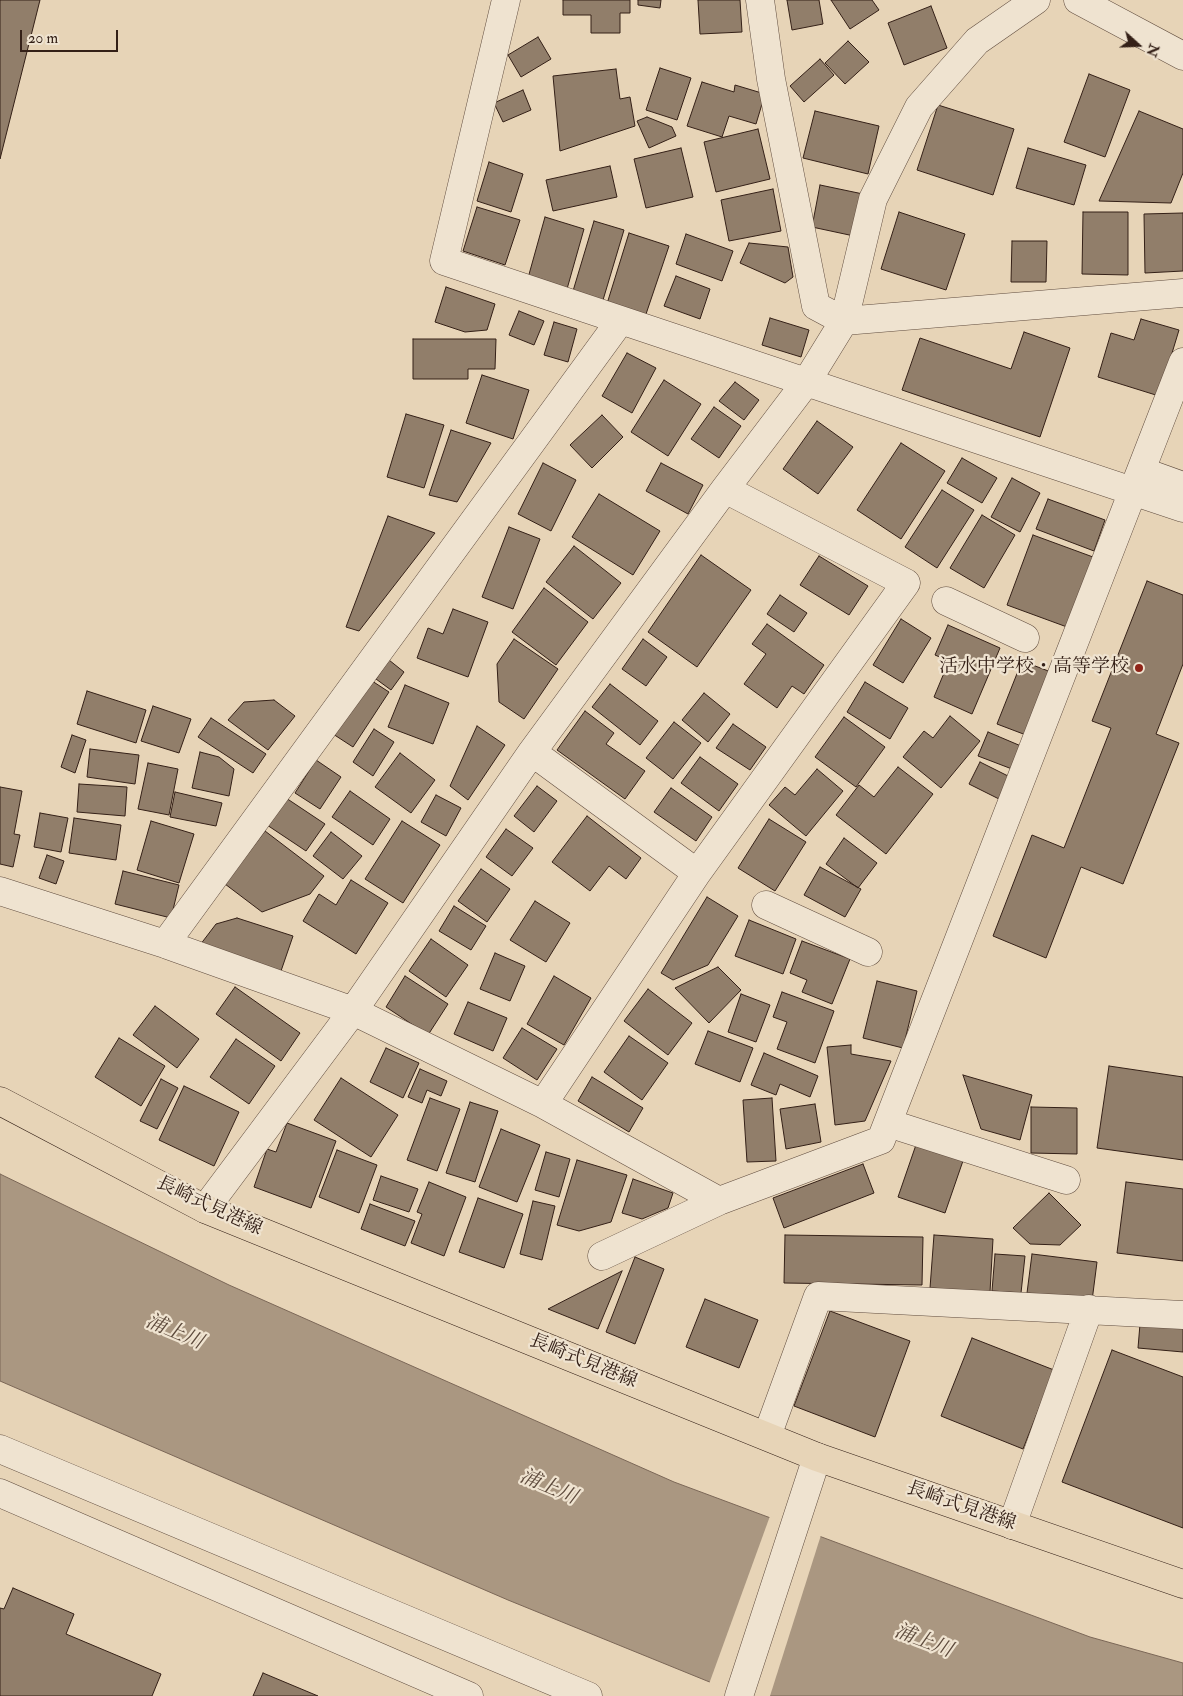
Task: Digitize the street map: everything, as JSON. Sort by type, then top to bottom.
[{"type":"main road","name":"長崎式見港線","points":[[0,1101],[205,1209],[817,1457],[1183,1584]]},
{"type":"street","points":[[506,0],[444,261],[807,381],[1137,481],[1183,486]]},
{"type":"street","points":[[760,0],[771,79],[816,306],[844,321],[1183,293]]},
{"type":"street","points":[[205,1209],[353,1011],[532,752],[725,489],[807,381],[844,321],[873,199],[919,107],[977,41],[1036,0]]},
{"type":"street","points":[[1078,0],[1183,56]]},
{"type":"street","points":[[165,944],[620,320]]},
{"type":"street","points":[[602,1256],[719,1201],[881,1140],[1183,362]]},
{"type":"street","points":[[1137,481],[1183,508]]},
{"type":"street","points":[[542,1104],[697,872],[906,584],[725,489]]},
{"type":"street","points":[[946,601],[1024,638]]},
{"type":"street","points":[[532,752],[697,872]]},
{"type":"street","points":[[0,891],[165,944],[353,1011],[542,1104],[719,1201]]},
{"type":"street","points":[[766,905],[868,952]]},
{"type":"street","points":[[888,1123],[1066,1180]]},
{"type":"street","points":[[767,1436],[818,1296],[1183,1315]]},
{"type":"street","points":[[1012,1526],[1089,1309]]},
{"type":"street","points":[[0,1449],[588,1696]]},
{"type":"street","points":[[739,1696],[817,1457]]},
{"type":"street","points":[[0,1493],[469,1696]]},
{"type":"water","name":"浦上川","points":[[0,1174],[229,1285],[674,1482],[1090,1637],[1183,1663],[1183,1696],[744,1696],[508,1600],[0,1381]]},
{"type":"pier","points":[[770,1516],[821,1535],[770,1696],[738,1696],[709,1684]]},
{"type":"building","points":[[0,0],[40,0],[0,159]]},
{"type":"building","points":[[563,0],[630,0],[630,13],[620,13],[620,33],[591,33],[591,15],[563,15]]},
{"type":"building","points":[[638,0],[661,0],[660,8],[638,5]]},
{"type":"building","points":[[698,0],[740,0],[742,32],[700,34]]},
{"type":"building","points":[[787,0],[819,0],[823,24],[792,30]]},
{"type":"building","points":[[831,0],[872,0],[879,10],[850,29]]},
{"type":"building","points":[[931,6],[947,48],[904,65],[888,23]]},
{"type":"building","points":[[538,37],[551,59],[521,77],[508,55]]},
{"type":"building","points":[[848,41],[869,62],[845,84],[825,63]]},
{"type":"building","points":[[820,59],[834,75],[804,102],[790,86]]},
{"type":"building","points":[[660,68],[691,78],[677,120],[646,110]]},
{"type":"building","points":[[616,69],[620,99],[630,97],[635,126],[560,151],[553,76]]},
{"type":"building","points":[[1089,74],[1130,90],[1105,157],[1064,142]]},
{"type":"building","points":[[702,82],[734,92],[735,85],[765,94],[756,124],[729,116],[722,137],[687,126]]},
{"type":"building","points":[[523,90],[531,110],[503,122],[494,103]]},
{"type":"building","points":[[938,105],[1014,129],[993,195],[917,170]]},
{"type":"building","points":[[815,111],[879,126],[868,174],[803,158]]},
{"type":"building","points":[[1139,111],[1183,129],[1183,173],[1171,203],[1099,201]]},
{"type":"building","points":[[647,117],[672,127],[676,136],[649,148],[637,121]]},
{"type":"building","points":[[758,129],[770,179],[716,192],[704,142]]},
{"type":"building","points":[[681,148],[693,197],[646,208],[634,159]]},
{"type":"building","points":[[1028,148],[1086,165],[1074,205],[1016,188]]},
{"type":"building","points":[[489,162],[523,174],[511,212],[477,201]]},
{"type":"building","points":[[610,166],[617,197],[553,211],[546,180]]},
{"type":"building","points":[[820,185],[863,194],[854,236],[812,227]]},
{"type":"building","points":[[773,189],[781,231],[729,241],[721,200]]},
{"type":"building","points":[[477,207],[520,220],[505,265],[463,251]]},
{"type":"building","points":[[899,212],[965,234],[946,290],[881,269]]},
{"type":"building","points":[[1083,212],[1128,212],[1128,275],[1082,274]]},
{"type":"building","points":[[1183,213],[1183,271],[1145,273],[1144,214]]},
{"type":"building","points":[[545,217],[584,229],[567,289],[528,278]]},
{"type":"building","points":[[594,221],[624,230],[603,300],[573,291]]},
{"type":"building","points":[[629,233],[669,246],[644,320],[606,307]]},
{"type":"building","points":[[686,234],[733,251],[722,281],[676,264]]},
{"type":"building","points":[[1012,241],[1047,241],[1046,282],[1011,282]]},
{"type":"building","points":[[749,243],[788,247],[793,277],[785,283],[740,263]]},
{"type":"building","points":[[676,276],[710,289],[700,319],[664,306]]},
{"type":"building","points":[[446,287],[495,304],[487,330],[465,332],[435,322]]},
{"type":"building","points":[[519,311],[544,321],[534,345],[509,335]]},
{"type":"building","points":[[770,318],[809,330],[801,357],[762,345]]},
{"type":"building","points":[[1141,319],[1179,330],[1159,396],[1098,377],[1111,333],[1134,340]]},
{"type":"building","points":[[554,322],[577,329],[568,362],[544,355]]},
{"type":"building","points":[[1024,332],[1070,348],[1040,437],[902,390],[920,338],[1011,369]]},
{"type":"building","points":[[413,339],[496,339],[495,369],[468,369],[468,379],[413,379]]},
{"type":"building","points":[[627,353],[656,368],[632,413],[602,396]]},
{"type":"building","points":[[482,375],[529,390],[513,439],[466,423]]},
{"type":"building","points":[[664,380],[701,404],[668,456],[631,432]]},
{"type":"building","points":[[735,382],[759,400],[744,420],[719,401]]},
{"type":"building","points":[[714,407],[741,426],[719,458],[691,439]]},
{"type":"building","points":[[406,414],[444,425],[424,488],[387,477]]},
{"type":"building","points":[[602,415],[623,437],[592,468],[570,445]]},
{"type":"building","points":[[817,421],[853,447],[818,494],[783,469]]},
{"type":"building","points":[[451,430],[491,443],[457,502],[429,495]]},
{"type":"building","points":[[901,443],[945,471],[901,539],[857,510]]},
{"type":"building","points":[[962,458],[997,478],[982,503],[947,483]]},
{"type":"building","points":[[543,463],[576,480],[551,531],[518,514]]},
{"type":"building","points":[[661,463],[703,485],[688,514],[646,491]]},
{"type":"building","points":[[1012,478],[1040,493],[1020,532],[991,517]]},
{"type":"building","points":[[942,490],[974,510],[937,568],[905,547]]},
{"type":"building","points":[[599,494],[660,531],[633,575],[572,537]]},
{"type":"building","points":[[1048,499],[1105,520],[1094,551],[1036,529]]},
{"type":"building","points":[[982,515],[1015,535],[984,588],[950,568]]},
{"type":"building","points":[[388,516],[435,533],[359,631],[346,627]]},
{"type":"building","points":[[509,527],[540,539],[513,609],[482,597]]},
{"type":"building","points":[[1033,535],[1093,557],[1067,627],[1007,605]]},
{"type":"building","points":[[574,546],[621,583],[593,619],[546,582]]},
{"type":"building","points":[[701,555],[751,590],[697,667],[648,632]]},
{"type":"building","points":[[819,556],[868,586],[849,615],[800,585]]},
{"type":"building","points":[[1147,581],[1183,595],[1183,664],[1156,734],[1179,743],[1123,884],[1081,867],[1046,958],[993,936],[1032,835],[1064,848],[1111,728],[1092,721]]},
{"type":"building","points":[[544,588],[588,622],[556,665],[512,632]]},
{"type":"building","points":[[780,595],[807,613],[794,632],[767,614]]},
{"type":"building","points":[[453,609],[488,622],[468,677],[417,658],[428,628],[443,634]]},
{"type":"building","points":[[901,619],[931,638],[903,683],[873,665]]},
{"type":"building","points":[[767,624],[824,665],[804,694],[792,686],[777,708],[744,684],[766,654],[752,644]]},
{"type":"building","points":[[948,625],[1000,648],[972,714],[934,697],[949,661],[935,655]]},
{"type":"building","points":[[514,639],[558,669],[524,719],[499,702],[497,664]]},
{"type":"building","points":[[643,639],[667,657],[646,686],[622,669]]},
{"type":"building","points":[[389,660],[404,672],[391,690],[376,679]]},
{"type":"building","points":[[1022,661],[1051,672],[1026,735],[997,724]]},
{"type":"building","points":[[369,679],[389,692],[353,747],[333,734]]},
{"type":"building","points":[[865,682],[908,708],[890,739],[847,712]]},
{"type":"building","points":[[610,684],[658,721],[640,745],[592,707]]},
{"type":"building","points":[[405,685],[449,703],[433,744],[388,727]]},
{"type":"building","points":[[87,691],[146,710],[136,743],[77,724]]},
{"type":"building","points":[[704,693],[730,714],[708,742],[682,720]]},
{"type":"building","points":[[274,700],[295,716],[268,750],[228,720],[244,702]]},
{"type":"building","points":[[153,706],[191,719],[179,753],[141,741]]},
{"type":"building","points":[[585,711],[614,733],[606,744],[645,771],[625,799],[557,750]]},
{"type":"building","points":[[950,716],[980,741],[941,788],[903,757],[924,731],[933,738]]},
{"type":"building","points":[[844,717],[885,747],[856,787],[815,757]]},
{"type":"building","points":[[211,718],[266,754],[253,773],[198,737]]},
{"type":"building","points":[[674,722],[701,743],[673,779],[646,758]]},
{"type":"building","points":[[733,724],[766,747],[750,770],[716,748]]},
{"type":"building","points":[[477,726],[505,745],[468,800],[450,786]]},
{"type":"building","points":[[374,729],[394,742],[373,776],[353,762]]},
{"type":"building","points":[[988,732],[1021,746],[1012,769],[978,756]]},
{"type":"building","points":[[72,735],[86,740],[75,773],[61,767]]},
{"type":"building","points":[[90,749],[139,755],[135,784],[87,777]]},
{"type":"building","points":[[200,752],[219,757],[234,769],[229,796],[192,788]]},
{"type":"building","points":[[400,753],[435,780],[411,813],[375,787]]},
{"type":"building","points":[[700,757],[738,784],[719,811],[681,783]]},
{"type":"building","points":[[316,760],[341,777],[320,809],[295,793]]},
{"type":"building","points":[[980,762],[1010,777],[999,799],[969,784]]},
{"type":"building","points":[[148,763],[178,769],[169,815],[138,809]]},
{"type":"building","points":[[898,767],[933,794],[886,854],[836,815],[859,785],[874,797]]},
{"type":"building","points":[[817,769],[843,791],[806,836],[769,805],[785,787],[795,795]]},
{"type":"building","points":[[79,784],[127,787],[125,816],[77,812]]},
{"type":"building","points":[[537,786],[557,801],[534,832],[514,816]]},
{"type":"building","points":[[0,787],[22,791],[14,834],[20,835],[13,867],[0,864]]},
{"type":"building","points":[[671,788],[712,817],[696,841],[654,812]]},
{"type":"building","points":[[350,791],[390,819],[373,845],[332,817]]},
{"type":"building","points":[[175,792],[222,803],[216,826],[170,817]]},
{"type":"building","points":[[436,795],[461,808],[446,836],[421,822]]},
{"type":"building","points":[[286,798],[325,824],[306,851],[267,825]]},
{"type":"building","points":[[40,813],[68,818],[61,852],[34,847]]},
{"type":"building","points":[[587,816],[641,858],[626,879],[609,866],[590,891],[552,862]]},
{"type":"building","points":[[74,818],[121,825],[116,860],[69,853]]},
{"type":"building","points":[[769,819],[806,842],[775,891],[738,868]]},
{"type":"building","points":[[151,821],[194,834],[179,883],[137,870]]},
{"type":"building","points":[[402,821],[440,845],[403,903],[365,879]]},
{"type":"building","points":[[506,829],[533,848],[512,876],[486,857]]},
{"type":"building","points":[[265,831],[324,876],[310,894],[262,912],[225,884]]},
{"type":"building","points":[[331,832],[362,856],[343,879],[313,856]]},
{"type":"building","points":[[844,838],[877,863],[858,888],[826,864]]},
{"type":"building","points":[[47,855],[64,861],[56,884],[39,878]]},
{"type":"building","points":[[820,867],[861,889],[845,917],[804,895]]},
{"type":"building","points":[[481,869],[510,889],[487,922],[458,901]]},
{"type":"building","points":[[123,871],[179,885],[171,918],[115,904]]},
{"type":"building","points":[[351,880],[388,903],[356,954],[303,921],[319,894],[336,905]]},
{"type":"building","points":[[707,897],[738,916],[708,965],[673,980],[661,973]]},
{"type":"building","points":[[535,901],[570,923],[546,962],[510,940]]},
{"type":"building","points":[[454,906],[486,926],[471,950],[439,931]]},
{"type":"building","points":[[237,918],[293,936],[281,971],[200,945],[216,924]]},
{"type":"building","points":[[749,920],[796,939],[783,974],[735,956]]},
{"type":"building","points":[[431,939],[468,965],[446,997],[409,971]]},
{"type":"building","points":[[802,941],[850,959],[832,1004],[802,992],[807,980],[790,973]]},
{"type":"building","points":[[495,953],[525,966],[510,1001],[480,989]]},
{"type":"building","points":[[718,967],[741,990],[709,1023],[675,988]]},
{"type":"building","points":[[405,976],[448,1004],[428,1035],[386,1007]]},
{"type":"building","points":[[554,976],[591,998],[564,1045],[527,1024]]},
{"type":"building","points":[[877,981],[917,991],[903,1048],[863,1038]]},
{"type":"building","points":[[235,987],[300,1033],[281,1061],[216,1014]]},
{"type":"building","points":[[648,989],[692,1023],[668,1055],[624,1021]]},
{"type":"building","points":[[782,992],[834,1011],[815,1063],[777,1049],[787,1022],[773,1017]]},
{"type":"building","points":[[741,994],[770,1005],[756,1042],[728,1032]]},
{"type":"building","points":[[468,1002],[507,1018],[493,1051],[454,1034]]},
{"type":"building","points":[[155,1006],[199,1039],[177,1068],[133,1035]]},
{"type":"building","points":[[522,1028],[557,1049],[537,1080],[503,1058]]},
{"type":"building","points":[[708,1031],[753,1048],[740,1082],[695,1064]]},
{"type":"building","points":[[629,1036],[668,1063],[642,1100],[604,1072]]},
{"type":"building","points":[[119,1038],[165,1066],[141,1106],[95,1077]]},
{"type":"building","points":[[236,1039],[275,1066],[249,1104],[210,1077]]},
{"type":"building","points":[[851,1045],[851,1054],[891,1061],[865,1121],[835,1125],[827,1047]]},
{"type":"building","points":[[386,1048],[419,1063],[403,1098],[370,1082]]},
{"type":"building","points":[[764,1053],[818,1076],[810,1097],[780,1084],[776,1095],[751,1085]]},
{"type":"building","points":[[1109,1066],[1183,1077],[1183,1160],[1097,1148]]},
{"type":"building","points":[[420,1069],[447,1081],[441,1096],[427,1090],[422,1103],[408,1097]]},
{"type":"building","points":[[963,1075],[1032,1095],[1020,1140],[981,1129]]},
{"type":"building","points":[[592,1077],[643,1108],[629,1132],[578,1101]]},
{"type":"building","points":[[341,1078],[398,1115],[371,1157],[314,1120]]},
{"type":"building","points":[[161,1079],[178,1088],[157,1129],[140,1121]]},
{"type":"building","points":[[184,1086],[239,1112],[214,1166],[159,1140]]},
{"type":"building","points":[[430,1098],[460,1109],[437,1171],[407,1160]]},
{"type":"building","points":[[772,1098],[776,1161],[747,1162],[743,1100]]},
{"type":"building","points":[[470,1102],[498,1111],[475,1182],[446,1173]]},
{"type":"building","points":[[815,1104],[821,1142],[786,1149],[780,1109]]},
{"type":"building","points":[[1031,1107],[1077,1108],[1077,1154],[1031,1153]]},
{"type":"building","points":[[287,1123],[336,1141],[311,1208],[254,1187],[267,1149],[276,1152]]},
{"type":"building","points":[[501,1129],[540,1145],[517,1202],[479,1187]]},
{"type":"building","points":[[918,1139],[965,1155],[945,1213],[898,1197]]},
{"type":"building","points":[[337,1150],[377,1165],[359,1213],[319,1197]]},
{"type":"building","points":[[546,1152],[570,1159],[559,1197],[535,1190]]},
{"type":"building","points":[[577,1160],[627,1175],[611,1222],[579,1231],[557,1225]]},
{"type":"building","points":[[863,1164],[874,1193],[784,1228],[773,1198]]},
{"type":"building","points":[[381,1176],[418,1189],[409,1212],[373,1200]]},
{"type":"building","points":[[633,1179],[673,1193],[668,1208],[642,1219],[622,1213]]},
{"type":"building","points":[[429,1182],[466,1197],[444,1256],[411,1243],[422,1214],[417,1212]]},
{"type":"building","points":[[1126,1182],[1183,1189],[1183,1261],[1117,1253]]},
{"type":"building","points":[[1049,1193],[1081,1225],[1060,1245],[1030,1244],[1013,1228]]},
{"type":"building","points":[[478,1198],[523,1214],[504,1268],[459,1252]]},
{"type":"building","points":[[533,1201],[555,1206],[542,1260],[520,1254]]},
{"type":"building","points":[[370,1204],[415,1221],[405,1246],[361,1229]]},
{"type":"building","points":[[785,1235],[923,1237],[922,1285],[784,1283]]},
{"type":"building","points":[[934,1235],[993,1239],[990,1292],[930,1288]]},
{"type":"building","points":[[995,1254],[1025,1256],[1021,1293],[992,1291]]},
{"type":"building","points":[[1032,1254],[1097,1262],[1092,1301],[1027,1293]]},
{"type":"building","points":[[635,1257],[664,1269],[635,1344],[606,1332]]},
{"type":"building","points":[[622,1271],[598,1329],[548,1309]]},
{"type":"building","points":[[705,1299],[758,1320],[739,1368],[686,1347]]},
{"type":"building","points":[[830,1311],[910,1341],[875,1437],[794,1406]]},
{"type":"building","points":[[1140,1324],[1183,1327],[1183,1352],[1138,1348]]},
{"type":"building","points":[[972,1338],[1054,1370],[1023,1449],[941,1416]]},
{"type":"building","points":[[1112,1350],[1183,1377],[1183,1528],[1062,1482]]},
{"type":"building","points":[[13,1588],[74,1614],[66,1634],[161,1674],[152,1696],[0,1696],[0,1608],[4,1609]]},
{"type":"building","points":[[263,1673],[318,1696],[253,1696]]},
{"type":"place","name":"活水中学校・高等学校","points":[[1139,668]]}]
